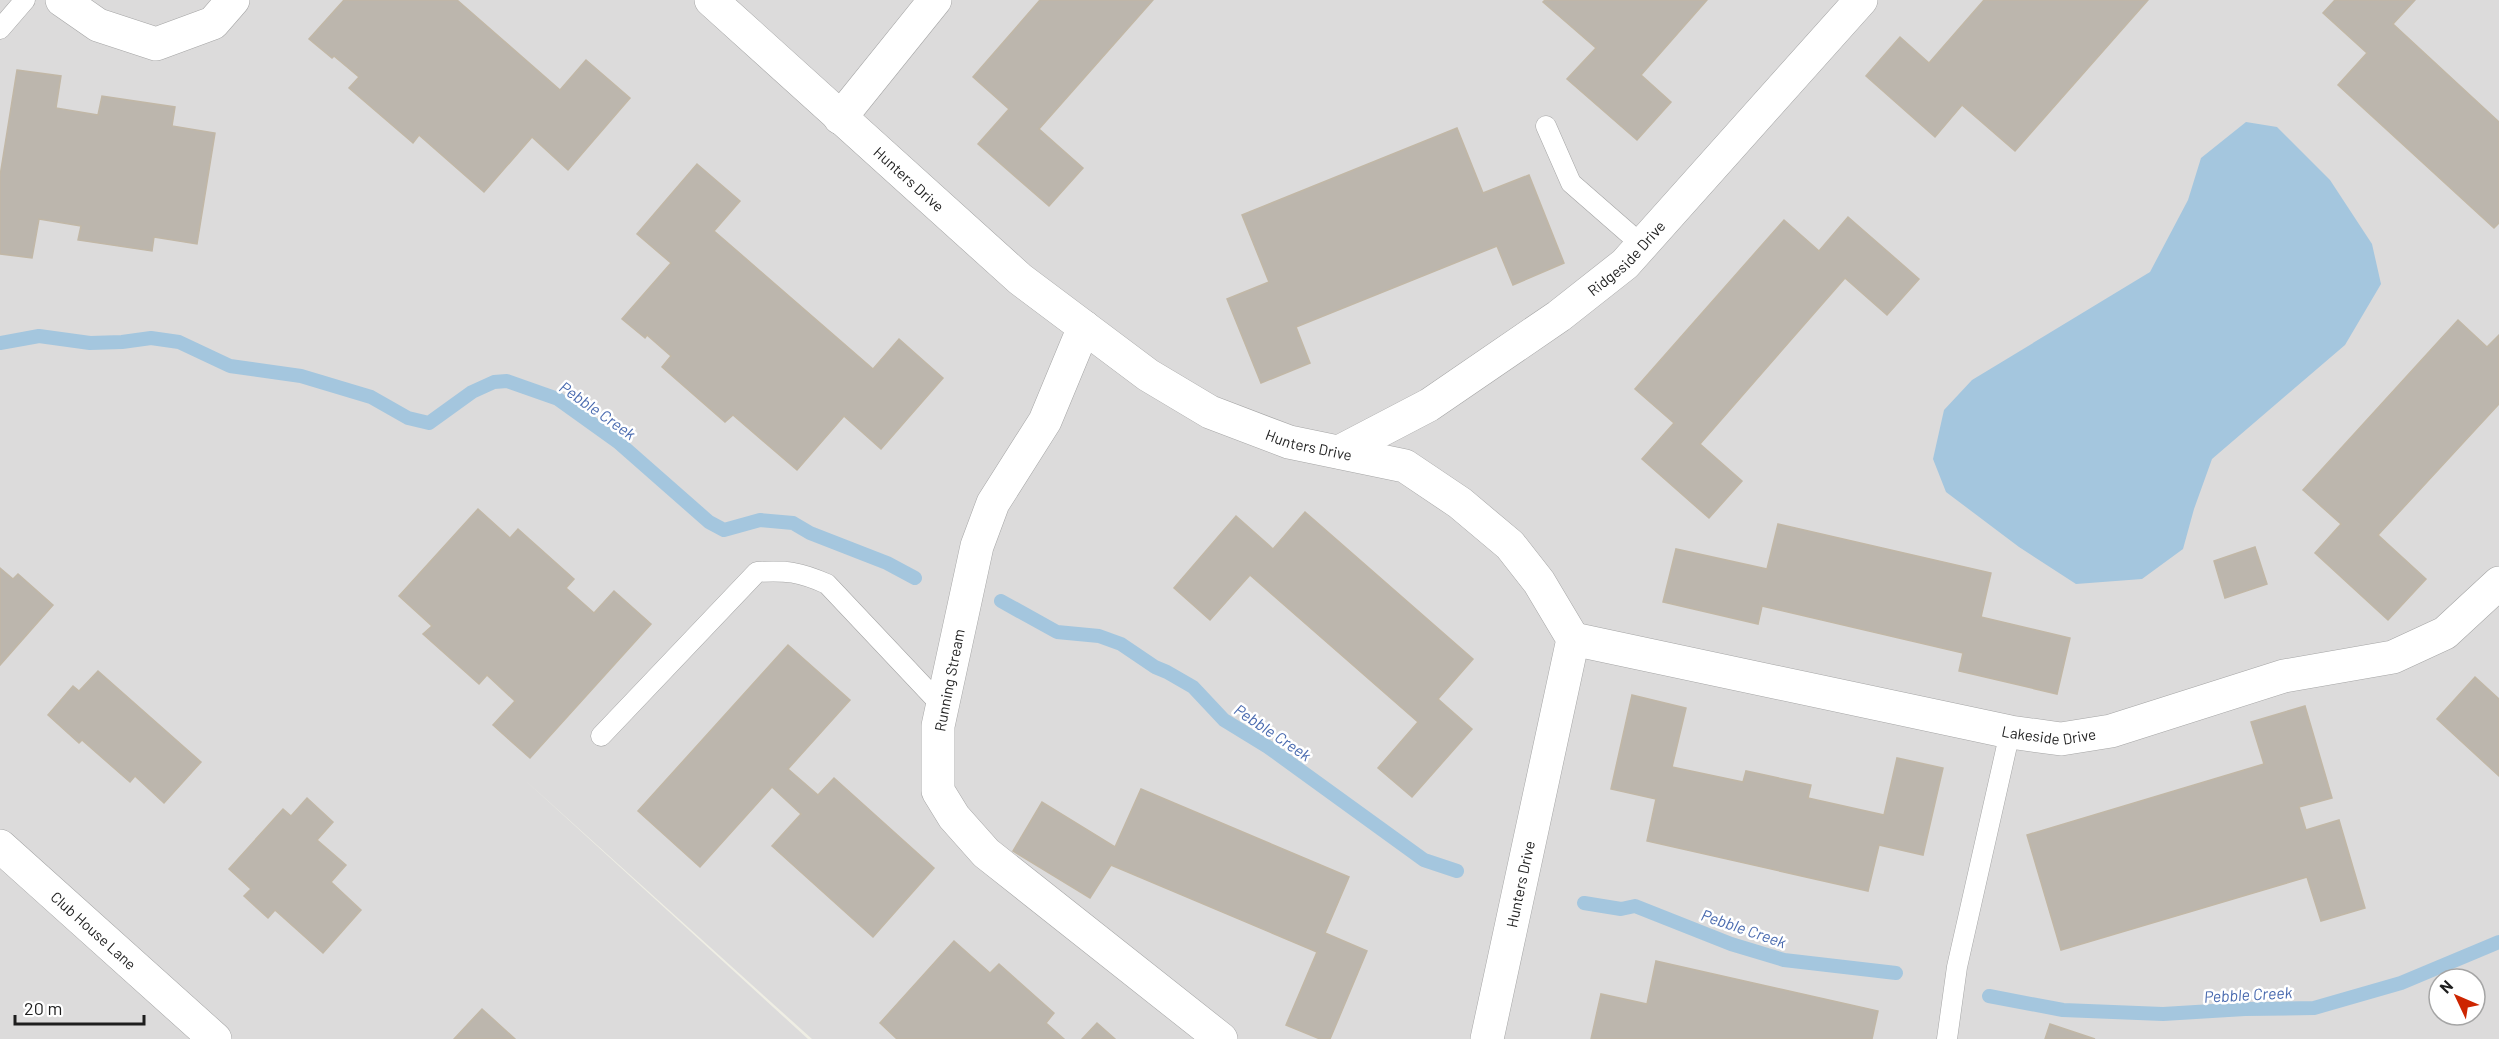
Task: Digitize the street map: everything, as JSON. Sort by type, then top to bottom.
[{"type":"street","points":[[62,0],[98,26],[156,44],[213,23],[233,0]]},
{"type":"street","name":"Hunters Drive","points":[[711,0],[1020,279],[1148,375],[1210,412],[1289,442],[1405,466],[1460,503],[1510,545],[1539,582],[1573,639],[1487,1039]]},
{"type":"street","points":[[840,118],[935,0]]},
{"type":"street","name":"Ridgeside Drive","points":[[1339,452],[1429,405],[1559,316],[1625,264],[1860,0]]},
{"type":"street","name":"Running Stream","points":[[1084,327],[1045,421],[993,503],[976,546],[938,726],[938,791],[954,818],[986,854],[1221,1039]]},
{"type":"street","name":"Lakeside Drive","points":[[1573,639],[2010,732],[2061,739],[2111,731],[2284,676],[2393,657],[2445,633],[2499,584]]},
{"type":"street","name":"Club House Lane","points":[[6,863],[215,1039]]},
{"type":"lane","points":[[0,29],[25,0]]},
{"type":"lane","points":[[1546,126],[1571,183],[1642,245]]},
{"type":"lane","points":[[601,736],[757,572],[784,570],[805,574],[827,584],[942,706]]},
{"type":"lane","points":[[1947,1039],[1957,967],[2010,732]]},
{"type":"shaded area","points":[[0,0],[2499,0],[2499,1039],[812,1039],[526,781],[808,1039],[0,1039]]},
{"type":"water","points":[[2246,122],[2277,127],[2330,180],[2372,244],[2381,284],[2345,345],[2212,459],[2183,549],[2142,579],[2076,584],[2019,547],[1946,492],[1933,459],[1944,410],[1972,380],[2150,272],[2188,200],[2201,158]]},
{"type":"building","points":[[344,0],[457,0],[560,90],[586,60],[630,98],[568,170],[532,137],[484,192],[419,135],[413,143],[349,88],[359,77],[309,39]]},
{"type":"building","points":[[1040,0],[1153,0],[1039,129],[1083,168],[1049,206],[978,144],[1009,109],[973,77]]},
{"type":"building","points":[[1545,0],[1707,0],[1641,75],[1671,102],[1637,140],[1567,79],[1596,48],[1543,2]]},
{"type":"building","points":[[1984,0],[2148,0],[2015,151],[1962,105],[1935,137],[1866,76],[1900,37],[1929,63]]},
{"type":"building","points":[[2335,0],[2415,0],[2393,24],[2499,122],[2499,223],[2494,228],[2338,85],[2367,53],[2323,13]]},
{"type":"building","points":[[17,70],[61,76],[56,108],[98,115],[102,96],[175,107],[172,126],[215,133],[197,244],[154,237],[152,251],[78,240],[81,226],[39,219],[32,258],[0,254],[0,176]]},
{"type":"building","points":[[1457,128],[1483,193],[1529,175],[1564,263],[1513,285],[1497,246],[1296,327],[1310,363],[1261,383],[1227,299],[1269,282],[1242,215]]},
{"type":"building","points":[[697,164],[740,201],[714,231],[873,369],[899,339],[943,378],[881,449],[844,416],[797,470],[733,415],[725,422],[662,367],[671,356],[647,335],[645,338],[622,319],[671,263],[637,234]]},
{"type":"building","points":[[1848,217],[1919,279],[1887,315],[1845,278],[1700,444],[1742,481],[1709,518],[1642,459],[1674,423],[1635,389],[1784,220],[1819,251]]},
{"type":"building","points":[[2458,320],[2487,347],[2499,335],[2499,404],[2378,535],[2426,579],[2388,620],[2315,553],[2341,524],[2303,490]]},
{"type":"building","points":[[478,509],[510,538],[518,529],[574,579],[566,588],[594,613],[614,591],[651,624],[530,758],[493,725],[515,701],[487,675],[479,684],[423,634],[432,626],[399,596]]},
{"type":"building","points":[[1305,512],[1473,659],[1438,699],[1472,729],[1412,797],[1378,768],[1418,722],[1250,575],[1210,620],[1174,588],[1236,516],[1273,549]]},
{"type":"building","points":[[1778,524],[1991,573],[1981,617],[2070,638],[2057,694],[1959,671],[1963,653],[1762,606],[1758,624],[1663,602],[1676,549],[1767,569]]},
{"type":"building","points":[[2255,547],[2267,584],[2225,598],[2214,561]]},
{"type":"building","points":[[0,568],[13,579],[18,574],[53,605],[0,665]]},
{"type":"building","points":[[788,645],[850,700],[788,769],[818,795],[834,778],[934,868],[873,937],[772,846],[801,814],[772,787],[700,867],[638,811]]},
{"type":"building","points":[[98,671],[201,762],[164,803],[135,776],[130,782],[82,740],[79,743],[48,715],[73,686],[79,691]]},
{"type":"building","points":[[2475,677],[2499,699],[2499,776],[2437,719]]},
{"type":"building","points":[[1632,695],[1686,708],[1672,767],[1743,782],[1746,771],[1811,785],[1808,798],[1884,815],[1897,758],[1943,768],[1923,855],[1879,845],[1868,891],[1647,841],[1656,799],[1611,789]]},
{"type":"building","points":[[2305,706],[2332,798],[2299,807],[2306,830],[2339,820],[2365,908],[2321,921],[2307,877],[2061,950],[2027,835],[2264,764],[2251,722]]},
{"type":"building","points":[[1141,789],[1349,877],[1325,933],[1367,951],[1330,1039],[1320,1039],[1286,1025],[1317,952],[1111,865],[1090,898],[1013,851],[1042,802],[1115,847]]},
{"type":"building","points":[[307,798],[333,822],[317,840],[346,865],[331,882],[361,910],[323,953],[275,910],[268,918],[244,896],[251,889],[229,869],[283,809],[291,816]]},
{"type":"building","points":[[954,941],[990,973],[999,964],[1054,1013],[1046,1023],[1064,1039],[897,1039],[880,1023]]},
{"type":"building","points":[[1656,961],[1878,1011],[1872,1039],[1591,1039],[1601,994],[1647,1004]]},
{"type":"building","points":[[482,1009],[515,1039],[454,1039]]},
{"type":"building","points":[[1097,1023],[1115,1039],[1082,1039]]},
{"type":"building","points":[[2050,1024],[2095,1039],[2045,1039]]},
{"type":"waterway","name":"Pebble Creek","points":[[0,343],[39,336],[90,343],[151,338],[179,342],[230,366],[301,376],[371,397],[408,418],[429,423],[472,392],[494,382],[507,381],[558,399],[618,442],[709,522],[724,530],[760,520],[793,523],[810,533],[887,563],[915,578]]},
{"type":"waterway","name":"Pebble Creek","points":[[1001,601],[1057,632],[1099,636],[1121,644],[1155,667],[1193,687],[1224,720],[1268,747],[1424,860],[1457,871]]},
{"type":"waterway","name":"Pebble Creek","points":[[1584,903],[1621,909],[1635,906],[1731,944],[1784,960],[1896,973]]},
{"type":"waterway","name":"Pebble Creek","points":[[1989,996],[2063,1010],[2163,1014],[2314,1008],[2401,983],[2499,942]]}]
